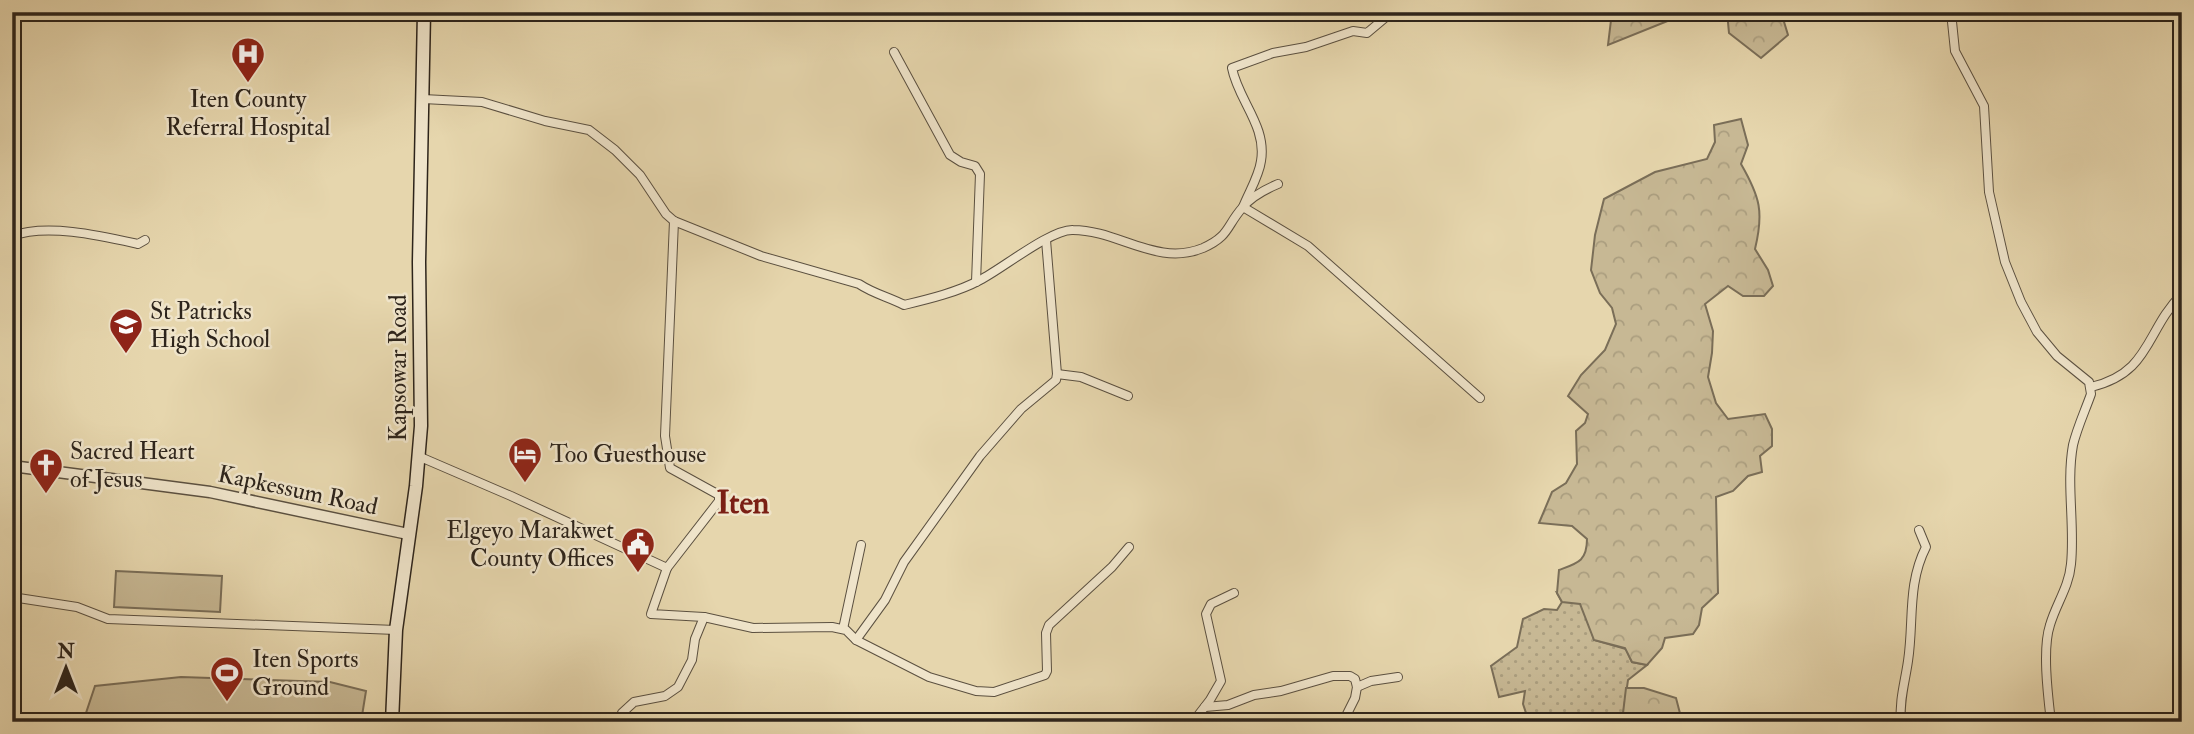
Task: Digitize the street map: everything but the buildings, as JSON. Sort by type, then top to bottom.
[{"type":"main road","name":"Kapsowar Road","points":[[392,722],[396,629],[416,486],[421,426],[419,262],[424,12]]},
{"type":"street","points":[[423,99],[482,102],[545,121],[589,130],[615,150],[640,175],[666,214],[674,221],[750,252],[859,284],[873,293],[904,305],[976,282],[1045,240],[1072,229],[1162,253],[1178,254],[1202,248],[1224,236],[1243,207],[1262,160],[1259,128],[1235,84],[1232,68],[1273,53],[1307,47],[1353,31],[1367,33],[1392,12]]},
{"type":"street","points":[[1951,12],[1955,51],[1984,106],[1989,192],[2005,261],[2021,302],[2038,332],[2057,356],[2090,382],[2091,387],[2073,445],[2070,481],[2073,522],[2069,579],[2050,624],[2047,649],[2047,692],[2051,722]]},
{"type":"street","points":[[894,52],[950,155],[975,166],[980,174],[976,282]]},
{"type":"street","points":[[1243,207],[1263,190],[1278,184]]},
{"type":"street","points":[[1243,207],[1308,246],[1480,398]]},
{"type":"street","points":[[674,221],[665,436],[670,468],[719,495],[719,501],[667,568],[651,614],[705,617],[753,628],[843,629],[856,640],[929,677],[971,690],[994,692],[1045,675],[1046,633],[1049,625],[1112,567],[1129,547]]},
{"type":"street","points":[[12,236],[41,230],[138,244],[145,240]]},
{"type":"street","points":[[856,640],[885,600],[904,562],[979,456],[1021,409],[1056,380],[1045,240]]},
{"type":"street","points":[[2091,387],[2118,378],[2133,366],[2149,344],[2164,315],[2182,294]]},
{"type":"street","points":[[1057,374],[1082,377],[1128,396]]},
{"type":"street","points":[[418,456],[667,568]]},
{"type":"street","name":"Kapkessum Road","points":[[12,466],[210,492],[408,534]]},
{"type":"street","points":[[1901,722],[1902,689],[1909,659],[1911,596],[1919,560],[1926,547],[1919,530]]},
{"type":"street","points":[[843,629],[861,545]]},
{"type":"street","points":[[1193,722],[1221,681],[1206,614],[1210,604],[1234,593]]},
{"type":"street","points":[[12,597],[77,607],[107,619],[396,629]]},
{"type":"street","points":[[618,722],[622,712],[634,702],[665,696],[678,687],[692,660],[695,639],[705,617]]},
{"type":"street","points":[[1205,707],[1228,705],[1254,695],[1281,691],[1333,676],[1350,676],[1357,687],[1355,698],[1343,722]]},
{"type":"street","points":[[1357,687],[1371,681],[1398,677]]},
{"type":"green space","points":[[1612,12],[1690,12],[1608,45]]},
{"type":"green space","points":[[1727,12],[1781,12],[1788,35],[1761,58],[1729,33]]},
{"type":"green space","points":[[1741,119],[1748,145],[1741,164],[1756,196],[1760,215],[1755,249],[1768,270],[1773,286],[1764,296],[1743,296],[1728,286],[1705,304],[1713,331],[1708,377],[1716,403],[1728,419],[1765,414],[1772,429],[1772,446],[1760,456],[1762,472],[1748,476],[1733,491],[1716,497],[1718,593],[1702,608],[1699,625],[1693,634],[1665,638],[1662,648],[1647,665],[1632,662],[1625,648],[1594,640],[1580,604],[1562,602],[1557,593],[1559,570],[1583,557],[1587,539],[1572,526],[1539,523],[1552,492],[1566,483],[1577,464],[1576,431],[1585,423],[1588,414],[1568,396],[1581,375],[1605,350],[1616,324],[1612,308],[1600,293],[1591,270],[1595,235],[1604,199],[1655,172],[1707,159],[1715,142],[1714,125]]},
{"type":"green space","points":[[116,571],[222,576],[220,612],[114,607]]},
{"type":"green space","points":[[1557,593],[1584,605],[1594,640],[1626,649],[1632,662],[1647,665],[1628,680],[1622,722],[1529,722],[1523,704],[1525,691],[1499,697],[1491,666],[1517,647],[1523,619],[1544,609],[1557,610],[1562,602]]},
{"type":"green space","name":"Iten Sports Ground","points":[[181,677],[330,682],[366,691],[361,722],[83,722],[95,686]]},
{"type":"green space","points":[[1626,688],[1644,688],[1676,698],[1682,721],[1716,722],[1622,722]]},
{"type":"place","name":"Iten County Referral Hospital","points":[[248,84]]},
{"type":"place","name":"St Patricks High School","points":[[126,355]]},
{"type":"place","name":"Too Guesthouse","points":[[525,484]]},
{"type":"place","name":"Sacred Heart of Jesus","points":[[46,495]]},
{"type":"place","name":"Elgeyo Marakwet County Offices","points":[[638,574]]},
{"type":"place","name":"Iten Sports Ground","points":[[227,703]]},
{"type":"district","name":"Iten","points":[[743,502]]}]
